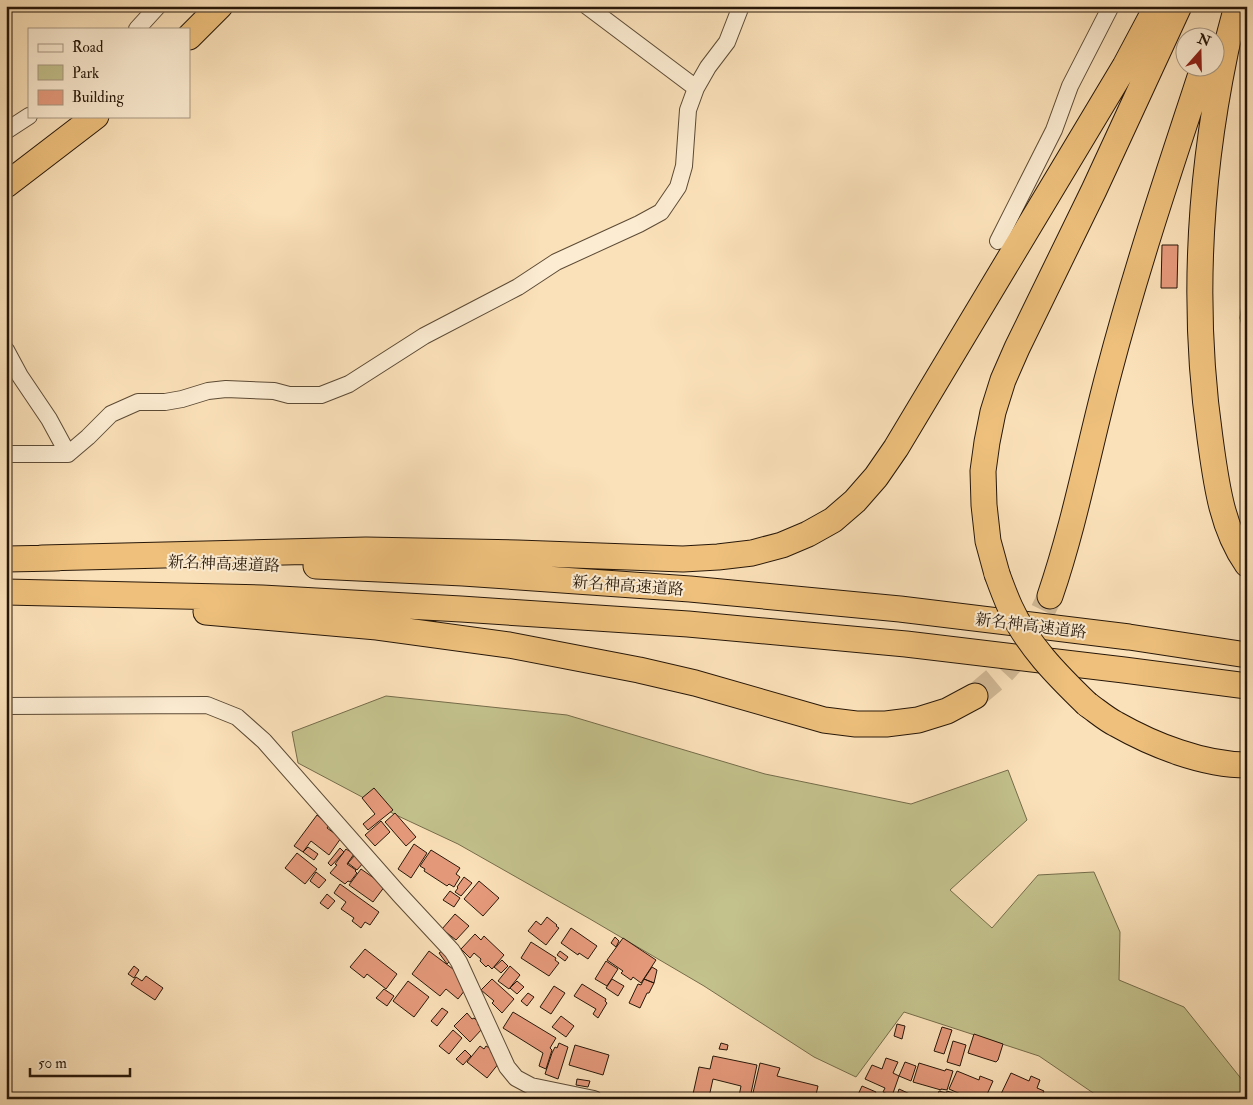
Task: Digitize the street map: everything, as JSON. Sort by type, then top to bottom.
[{"type":"highway","points":[[190,36],[220,6]]},
{"type":"highway","points":[[42,558],[366,550],[683,559],[752,553],[782,545],[808,534],[833,520],[856,501],[876,477],[896,448],[1120,75],[1157,6]]},
{"type":"highway","points":[[1179,6],[1003,380],[993,412],[987,442],[983,471],[984,505],[988,541],[997,574],[1010,608],[1029,639],[1063,681],[1087,704],[1114,724],[1145,739],[1177,752],[1210,761],[1247,765]]},
{"type":"highway","points":[[1216,28],[1224,6]]},
{"type":"highway","points":[[1237,6],[1225,52],[1208,162],[1203,219],[1200,335],[1204,395],[1215,478],[1222,508],[1232,535],[1247,564]]},
{"type":"highway","points":[[1050,596],[1072,521],[1109,371],[1148,233],[1200,78]]},
{"type":"highway","points":[[6,185],[93,118]]},
{"type":"highway","name":"新名神高速道路","points":[[6,559],[42,558],[280,564],[690,589],[920,612],[1247,655]]},
{"type":"highway","name":"新名神高速道路","points":[[6,592],[262,598],[688,624],[906,644],[1247,686]]},
{"type":"highway","points":[[6,599],[308,620],[377,626],[452,637],[565,655],[640,670],[720,690],[824,720],[856,724],[886,724],[918,720],[947,711],[974,696]]},
{"type":"street","points":[[138,28],[158,6]]},
{"type":"street","points":[[587,6],[696,88]]},
{"type":"street","points":[[6,454],[68,454],[111,414],[138,402],[165,402],[226,388],[274,391],[288,395],[320,395],[349,384],[424,336],[518,287],[556,262],[639,224],[660,212],[678,187],[684,166],[688,110],[696,88],[708,67],[727,42],[741,6]]},
{"type":"street","points":[[998,241],[1054,130],[1070,86],[1111,6]]},
{"type":"street","points":[[6,131],[28,117]]},
{"type":"street","points":[[6,350],[13,374],[49,419],[68,454]]},
{"type":"street","points":[[6,706],[207,705],[237,716],[264,741],[452,951],[459,962],[507,1067],[516,1078],[530,1086],[594,1099]]},
{"type":"green space","points":[[1247,268],[1247,347],[1240,318]]},
{"type":"green space","points":[[386,696],[567,715],[765,774],[911,804],[1008,770],[1027,820],[950,890],[992,928],[1038,875],[1094,872],[1120,932],[1119,980],[1184,1007],[1247,1086],[1247,1099],[1102,1099],[1039,1056],[904,1012],[856,1077],[814,1057],[704,986],[458,844],[396,815],[298,763],[292,732]]},
{"type":"building","points":[[1162,245],[1178,245],[1177,288],[1161,288]]},
{"type":"building","points":[[374,788],[393,810],[368,830],[363,824],[375,814],[362,798]]},
{"type":"building","points":[[395,813],[416,837],[406,846],[385,822]]},
{"type":"building","points":[[317,815],[329,825],[327,828],[341,838],[329,855],[311,841],[303,852],[294,846]]},
{"type":"building","points":[[381,821],[390,832],[375,846],[365,835]]},
{"type":"building","points":[[414,844],[427,853],[411,878],[398,869]]},
{"type":"building","points":[[308,847],[318,854],[314,860],[303,852]]},
{"type":"building","points":[[340,848],[344,852],[331,866],[328,863]]},
{"type":"building","points":[[346,849],[354,854],[347,864],[356,870],[357,873],[350,882],[348,881],[345,884],[330,873]]},
{"type":"building","points":[[431,850],[460,868],[456,874],[460,877],[454,887],[449,884],[447,886],[424,871],[425,869],[420,866]]},
{"type":"building","points":[[297,853],[317,869],[305,884],[285,868]]},
{"type":"building","points":[[355,855],[364,862],[357,870],[348,863]]},
{"type":"building","points":[[361,869],[385,886],[373,902],[349,885]]},
{"type":"building","points":[[316,872],[326,880],[319,888],[310,881]]},
{"type":"building","points":[[464,877],[472,883],[461,896],[455,892]]},
{"type":"building","points":[[479,881],[499,898],[483,916],[464,899]]},
{"type":"building","points":[[340,884],[379,912],[370,925],[365,922],[361,928],[352,921],[354,918],[341,909],[346,902],[334,893]]},
{"type":"building","points":[[450,891],[460,898],[454,907],[443,900]]},
{"type":"building","points":[[327,894],[335,901],[328,909],[320,903]]},
{"type":"building","points":[[455,914],[469,926],[456,940],[442,929]]},
{"type":"building","points":[[547,917],[559,928],[546,945],[528,931],[536,921],[541,925]]},
{"type":"building","points":[[571,928],[597,946],[588,959],[579,953],[578,955],[561,943]]},
{"type":"building","points":[[475,934],[481,940],[484,936],[504,955],[492,969],[488,965],[486,967],[474,953],[470,958],[461,949]]},
{"type":"building","points":[[615,937],[619,941],[616,947],[611,943]]},
{"type":"building","points":[[623,938],[656,960],[641,983],[633,977],[631,980],[621,973],[623,971],[607,960]]},
{"type":"building","points":[[531,942],[556,958],[555,960],[559,963],[549,976],[521,958]]},
{"type":"building","points":[[365,949],[397,974],[386,989],[367,974],[364,978],[350,967]]},
{"type":"building","points":[[445,949],[452,959],[447,964],[439,953]]},
{"type":"building","points":[[429,951],[457,972],[465,990],[458,999],[446,989],[440,996],[412,974]]},
{"type":"building","points":[[560,951],[568,957],[565,961],[557,955]]},
{"type":"building","points":[[502,960],[508,966],[501,973],[494,967]]},
{"type":"building","points":[[606,961],[618,969],[607,986],[595,979]]},
{"type":"building","points":[[134,966],[139,970],[134,978],[128,974]]},
{"type":"building","points":[[510,966],[520,975],[509,989],[498,981]]},
{"type":"building","points":[[652,967],[657,970],[654,983],[644,979]]},
{"type":"building","points":[[146,976],[163,988],[155,1000],[131,984],[136,977],[142,981]]},
{"type":"building","points":[[492,979],[514,999],[502,1013],[492,1003],[494,1001],[481,990]]},
{"type":"building","points":[[612,979],[624,986],[618,996],[606,988]]},
{"type":"building","points":[[644,979],[654,983],[640,1008],[629,1003],[638,984],[641,985]]},
{"type":"building","points":[[408,981],[429,997],[414,1017],[393,1001]]},
{"type":"building","points":[[517,981],[524,987],[517,994],[510,988]]},
{"type":"building","points":[[582,984],[606,999],[607,1003],[598,1018],[593,1014],[596,1009],[574,996]]},
{"type":"building","points":[[554,986],[565,993],[551,1014],[540,1007]]},
{"type":"building","points":[[384,989],[394,996],[387,1006],[376,998]]},
{"type":"building","points":[[528,993],[534,997],[527,1006],[521,1001]]},
{"type":"building","points":[[442,1008],[448,1012],[437,1026],[431,1021]]},
{"type":"building","points":[[513,1012],[556,1038],[550,1048],[552,1050],[546,1069],[539,1066],[543,1053],[503,1028]]},
{"type":"building","points":[[467,1013],[479,1023],[478,1025],[482,1029],[470,1042],[454,1026]]},
{"type":"building","points":[[561,1016],[574,1026],[566,1037],[552,1027]]},
{"type":"building","points":[[897,1024],[905,1026],[902,1039],[894,1036]]},
{"type":"building","points":[[942,1027],[952,1030],[944,1054],[934,1051]]},
{"type":"building","points":[[453,1030],[462,1038],[449,1054],[439,1046]]},
{"type":"building","points":[[974,1034],[1003,1044],[996,1062],[968,1053]]},
{"type":"building","points":[[953,1041],[966,1045],[960,1066],[947,1062]]},
{"type":"building","points":[[559,1043],[568,1047],[558,1079],[545,1074],[552,1053]]},
{"type":"building","points":[[721,1043],[728,1045],[727,1050],[719,1049]]},
{"type":"building","points":[[575,1045],[609,1055],[603,1075],[569,1065]]},
{"type":"building","points":[[480,1046],[484,1049],[486,1046],[493,1050],[491,1053],[497,1057],[495,1060],[499,1063],[487,1078],[467,1062]]},
{"type":"building","points":[[465,1050],[471,1056],[463,1065],[456,1059]]},
{"type":"building","points":[[713,1056],[757,1065],[750,1098],[739,1096],[741,1086],[713,1079],[709,1097],[693,1094],[699,1067],[710,1069]]},
{"type":"building","points":[[886,1058],[898,1062],[893,1073],[899,1076],[892,1096],[883,1092],[885,1088],[865,1079],[872,1065],[882,1069]]},
{"type":"building","points":[[905,1062],[916,1066],[911,1081],[899,1076]]},
{"type":"building","points":[[760,1063],[780,1068],[777,1076],[818,1086],[815,1099],[760,1099],[752,1097]]},
{"type":"building","points":[[919,1063],[945,1071],[946,1069],[953,1071],[947,1090],[913,1082]]},
{"type":"building","points":[[957,1071],[979,1080],[980,1076],[993,1081],[985,1099],[972,1099],[949,1089]]},
{"type":"building","points":[[1011,1073],[1029,1081],[1031,1076],[1040,1080],[1037,1088],[1044,1091],[1040,1099],[1011,1099],[1001,1094]]},
{"type":"building","points":[[577,1079],[590,1081],[588,1087],[576,1085]]},
{"type":"building","points":[[862,1086],[876,1092],[873,1099],[856,1099]]},
{"type":"building","points":[[899,1089],[910,1094],[908,1099],[896,1099]]},
{"type":"building","points":[[939,1091],[946,1093],[943,1099],[936,1099]]},
{"type":"building","points":[[947,1091],[959,1095],[958,1099],[945,1099]]},
{"type":"tunnel","points":[[975,696],[1000,675],[1024,649],[1050,596]]}]
